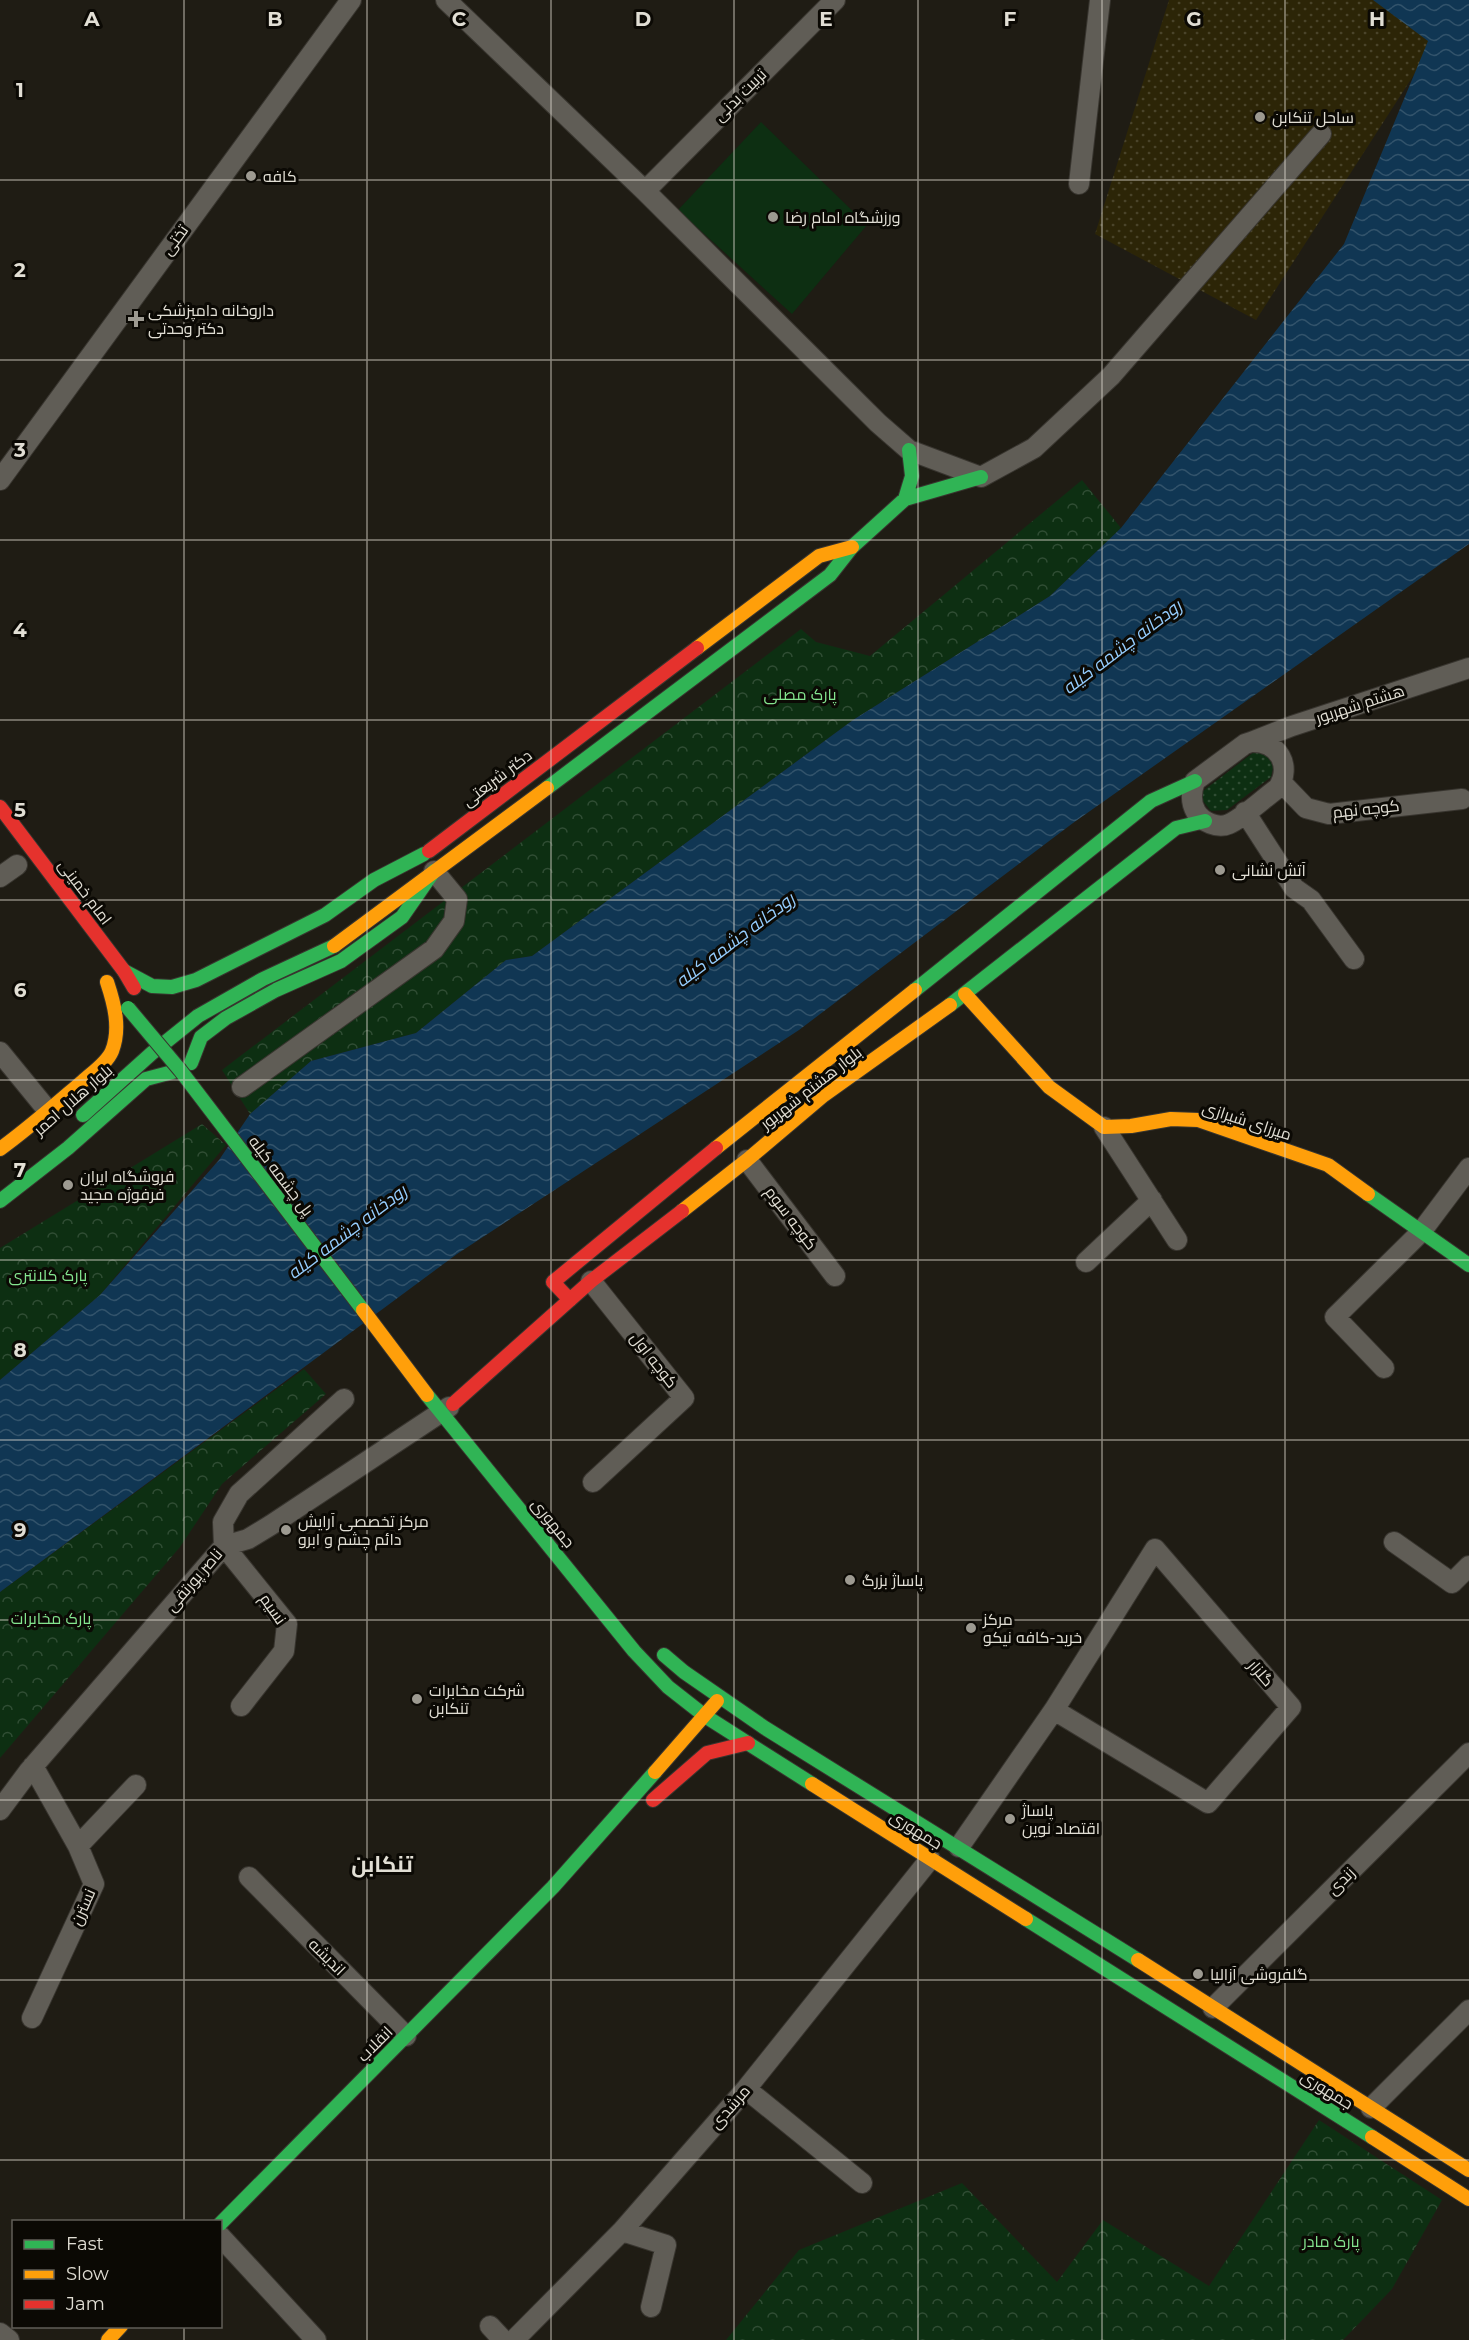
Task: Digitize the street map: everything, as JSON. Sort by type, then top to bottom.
[{"type":"main road","points":[[905,499],[912,476],[909,450]]},
{"type":"main road","name":"دکتر شریعتی","points":[[348,919],[386,890],[651,711],[831,575],[852,547],[905,499],[981,477]]},
{"type":"main road","name":"دکتر شریعتی","points":[[166,1041],[198,1016],[263,979],[329,950],[429,863],[636,693],[819,556],[852,547]]},
{"type":"main road","points":[[636,693],[651,711]]},
{"type":"main road","name":"بلوار هشتم شهریور","points":[[570,1299],[553,1282],[639,1210],[1152,801],[1195,781]]},
{"type":"main road","name":"امام خمینی","points":[[0,807],[124,971],[140,999]]},
{"type":"main road","name":"بلوار هشتم شهریور","points":[[450,1406],[591,1281],[747,1160],[824,1095],[964,994],[1176,828],[1205,821]]},
{"type":"main road","points":[[124,971],[152,986],[172,987],[196,980],[325,915],[374,880],[429,863]]},
{"type":"main road","points":[[0,1201],[68,1148],[146,1079],[185,1066],[201,1037],[226,1018],[276,990],[341,961],[402,917],[429,863]]},
{"type":"main road","points":[[222,986],[291,951]]},
{"type":"main road","name":"پل چشمه کیله","points":[[61,1119],[96,1069],[111,1052],[116,1028],[116,1007],[104,978],[128,1008],[185,1066],[344,1262]]},
{"type":"main road","points":[[964,994],[1049,1087],[1104,1127]]},
{"type":"main road","name":"پل چشمه کیله","points":[[142,1040],[159,1027],[185,1066],[427,1395]]},
{"type":"main road","name":"بلوار هلال احمر","points":[[61,1119],[166,1041]]},
{"type":"main road","name":"بلوار هلال احمر","points":[[61,1119],[125,1054]]},
{"type":"main road","points":[[4,1154],[61,1119]]},
{"type":"main road","name":"میرزای شیرازی","points":[[1104,1127],[1131,1126],[1171,1119],[1198,1120],[1328,1165],[1469,1265]]},
{"type":"main road","name":"بلوار هلال احمر","points":[[4,1154],[35,1139]]},
{"type":"main road","name":"جمهوری","points":[[427,1395],[450,1406],[634,1651],[668,1687],[705,1716],[1469,2199]]},
{"type":"main road","name":"جمهوری","points":[[652,1645],[719,1697],[1469,2170]]},
{"type":"main road","name":"انقلاب","points":[[222,2222],[553,1887],[705,1716],[719,1697]]},
{"type":"main road","name":"انقلاب","points":[[553,1887],[707,1753],[748,1743]]},
{"type":"main road","points":[[108,2340],[119,2328]]},
{"type":"street","name":"تختی","points":[[0,480],[351,0]]},
{"type":"street","points":[[446,0],[645,191],[878,423],[909,450],[981,477],[1034,448],[1111,376],[1321,134]]},
{"type":"street","name":"تربیت بدنی","points":[[645,191],[835,0]]},
{"type":"street","points":[[1079,184],[1100,0]]},
{"type":"street","name":"هشتم شهریور","points":[[1251,742],[1292,726],[1469,668]]},
{"type":"street","points":[[1251,742],[1265,743],[1281,756],[1284,769],[1278,788],[1228,825],[1213,825],[1205,821],[1195,811],[1192,804],[1192,788],[1195,781],[1251,742]]},
{"type":"street","name":"کوچه نهم","points":[[1281,782],[1306,808],[1329,814],[1462,799]]},
{"type":"street","points":[[1245,813],[1294,888],[1311,900],[1354,959]]},
{"type":"street","points":[[0,877],[15,863]]},
{"type":"street","points":[[242,1087],[434,949],[454,921],[457,899],[429,863]]},
{"type":"street","points":[[0,1052],[61,1119]]},
{"type":"street","points":[[1104,1127],[1177,1240]]},
{"type":"street","name":"کوچه سوم","points":[[747,1160],[835,1276]]},
{"type":"street","points":[[1384,1368],[1335,1317],[1421,1232],[1469,1168]]},
{"type":"street","points":[[1086,1262],[1152,1200]]},
{"type":"street","name":"کوچه اول","points":[[591,1281],[684,1398],[593,1482]]},
{"type":"street","points":[[224,1546],[223,1522],[239,1494],[344,1400]]},
{"type":"street","name":"ناصر پورتقی","points":[[0,1810],[33,1766],[224,1546],[248,1539],[271,1525],[450,1406]]},
{"type":"street","points":[[1394,1542],[1452,1582],[1469,1566]]},
{"type":"street","name":"نسیم","points":[[224,1546],[287,1624],[284,1651],[241,1706]]},
{"type":"street","name":"گلزار","points":[[959,1847],[1054,1710],[1155,1549],[1291,1707],[1208,1803],[1054,1710]]},
{"type":"street","name":"زندی","points":[[1212,2008],[1469,1753]]},
{"type":"street","name":"نسترن","points":[[32,2018],[94,1884],[78,1846],[33,1766]]},
{"type":"street","points":[[78,1846],[136,1785]]},
{"type":"street","name":"مرشدی","points":[[514,2340],[622,2231],[746,2089],[930,1859]]},
{"type":"street","name":"اندیشه","points":[[249,1877],[406,2036]]},
{"type":"street","points":[[1371,2108],[1469,2010]]},
{"type":"street","points":[[746,2089],[862,2183]]},
{"type":"street","points":[[622,2231],[666,2246],[651,2307]]},
{"type":"street","points":[[222,2238],[316,2340]]},
{"type":"street","points":[[0,2333],[9,2340]]},
{"type":"green space","name":"ورزشگاه امام رضا","points":[[761,122],[867,225],[792,314],[678,210]]},
{"type":"green space","name":"پارک مصلی","points":[[1082,480],[1121,528],[1050,596],[853,720],[532,956],[506,960],[416,1033],[311,1061],[250,1114],[222,1070],[801,629],[816,642],[870,656]]},
{"type":"green space","points":[[1254,752],[1263,753],[1271,759],[1273,768],[1271,777],[1227,810],[1211,811],[1203,801],[1203,791]]},
{"type":"green space","name":"پارک کلانتری","points":[[202,1124],[226,1145],[100,1295],[0,1380],[0,1248]]},
{"type":"green space","name":"پارک مخابرات","points":[[304,1369],[326,1394],[222,1484],[180,1547],[0,1758],[0,1592]]},
{"type":"green space","name":"پارک مادر","points":[[1319,2120],[1442,2200],[1392,2289],[1343,2340],[726,2340],[799,2250],[962,2183],[1057,2282],[1103,2220],[1209,2286]]},
{"type":"sand","name":"ساحل تنکابن","points":[[1169,0],[1462,0],[1256,320],[1095,234]]},
{"type":"water","name":"رودخانه چشمه کیله","points":[[1373,0],[1469,0],[1469,544],[1073,823],[799,1030],[457,1254],[0,1592],[0,1380],[100,1295],[219,1160],[250,1114],[311,1061],[416,1033],[506,960],[532,956],[853,720],[1050,596],[1121,528],[1344,244],[1428,41]]},
{"type":"traffic: fast","points":[[905,499],[912,476],[909,450]]},
{"type":"traffic: fast","points":[[547,788],[830,575],[852,547],[905,499],[981,477]]},
{"type":"traffic: fast","points":[[915,990],[1151,801],[1195,781]]},
{"type":"traffic: fast","points":[[950,1005],[1176,828],[1205,821]]},
{"type":"traffic: fast","points":[[124,971],[152,986],[172,987],[196,980],[325,915],[374,880],[424,854]]},
{"type":"traffic: fast","points":[[191,1063],[201,1037],[226,1018],[276,990],[341,961],[402,917],[434,871]]},
{"type":"traffic: fast","points":[[83,1115],[152,1053],[198,1016],[263,979],[334,946]]},
{"type":"traffic: fast","points":[[128,1008],[180,1070],[363,1310]]},
{"type":"traffic: fast","points":[[0,1201],[68,1148],[146,1079],[180,1070]]},
{"type":"traffic: fast","points":[[1368,1194],[1469,1265]]},
{"type":"traffic: fast","points":[[427,1395],[634,1651],[668,1687],[705,1716],[812,1784]]},
{"type":"traffic: fast","points":[[664,1655],[684,1672],[765,1728],[1138,1960]]},
{"type":"traffic: fast","points":[[222,2222],[553,1887],[655,1772]]},
{"type":"traffic: fast","points":[[1026,1919],[1372,2137]]},
{"type":"traffic: slow","points":[[697,648],[819,556],[852,547]]},
{"type":"traffic: slow","points":[[334,946],[547,788]]},
{"type":"traffic: slow","points":[[0,1149],[95,1071],[110,1055],[115,1042],[116,1025],[107,982]]},
{"type":"traffic: slow","points":[[716,1148],[915,990]]},
{"type":"traffic: slow","points":[[965,994],[1049,1087],[1104,1127],[1131,1126],[1171,1119],[1198,1120],[1328,1165],[1368,1194]]},
{"type":"traffic: slow","points":[[682,1211],[824,1095],[950,1005]]},
{"type":"traffic: slow","points":[[363,1310],[427,1395]]},
{"type":"traffic: slow","points":[[655,1772],[717,1701]]},
{"type":"traffic: slow","points":[[812,1784],[1026,1919]]},
{"type":"traffic: slow","points":[[1138,1960],[1469,2170]]},
{"type":"traffic: slow","points":[[1372,2137],[1469,2199]]},
{"type":"traffic: slow","points":[[108,2340],[119,2328]]},
{"type":"traffic: jam","points":[[429,851],[697,648]]},
{"type":"traffic: jam","points":[[0,807],[124,971],[134,988]]},
{"type":"traffic: jam","points":[[570,1300],[553,1282],[716,1148]]},
{"type":"traffic: jam","points":[[453,1404],[591,1281],[682,1211]]},
{"type":"traffic: jam","points":[[653,1800],[707,1753],[748,1743]]},
{"type":"place","name":"ساحل تنکابن","points":[[1260,117]]},
{"type":"place","name":"کافه","points":[[251,176]]},
{"type":"place","name":"ورزشگاه امام رضا","points":[[773,217]]},
{"type":"place","name":"داروخانه دامپزشکی دکتر وحدتی","points":[[136,319]]},
{"type":"place","name":"آتش نشانی","points":[[1220,870]]},
{"type":"place","name":"فروشگاه ایران فرفوژه مجید","points":[[68,1185]]},
{"type":"place","name":"مرکز تخصصی آرایش دائم چشم و ابرو","points":[[286,1530]]},
{"type":"place","name":"پاساژ بزرگ","points":[[850,1580]]},
{"type":"place","name":"مرکز خرید-کافه نیکو","points":[[971,1628]]},
{"type":"place","name":"شرکت مخابرات تنکابن","points":[[417,1699]]},
{"type":"place","name":"پاساژ اقتصاد نوین","points":[[1010,1819]]},
{"type":"place","name":"گلفروشی آزالیا","points":[[1198,1974]]},
{"type":"district","name":"تنکابن","points":[[382,1864]]}]
